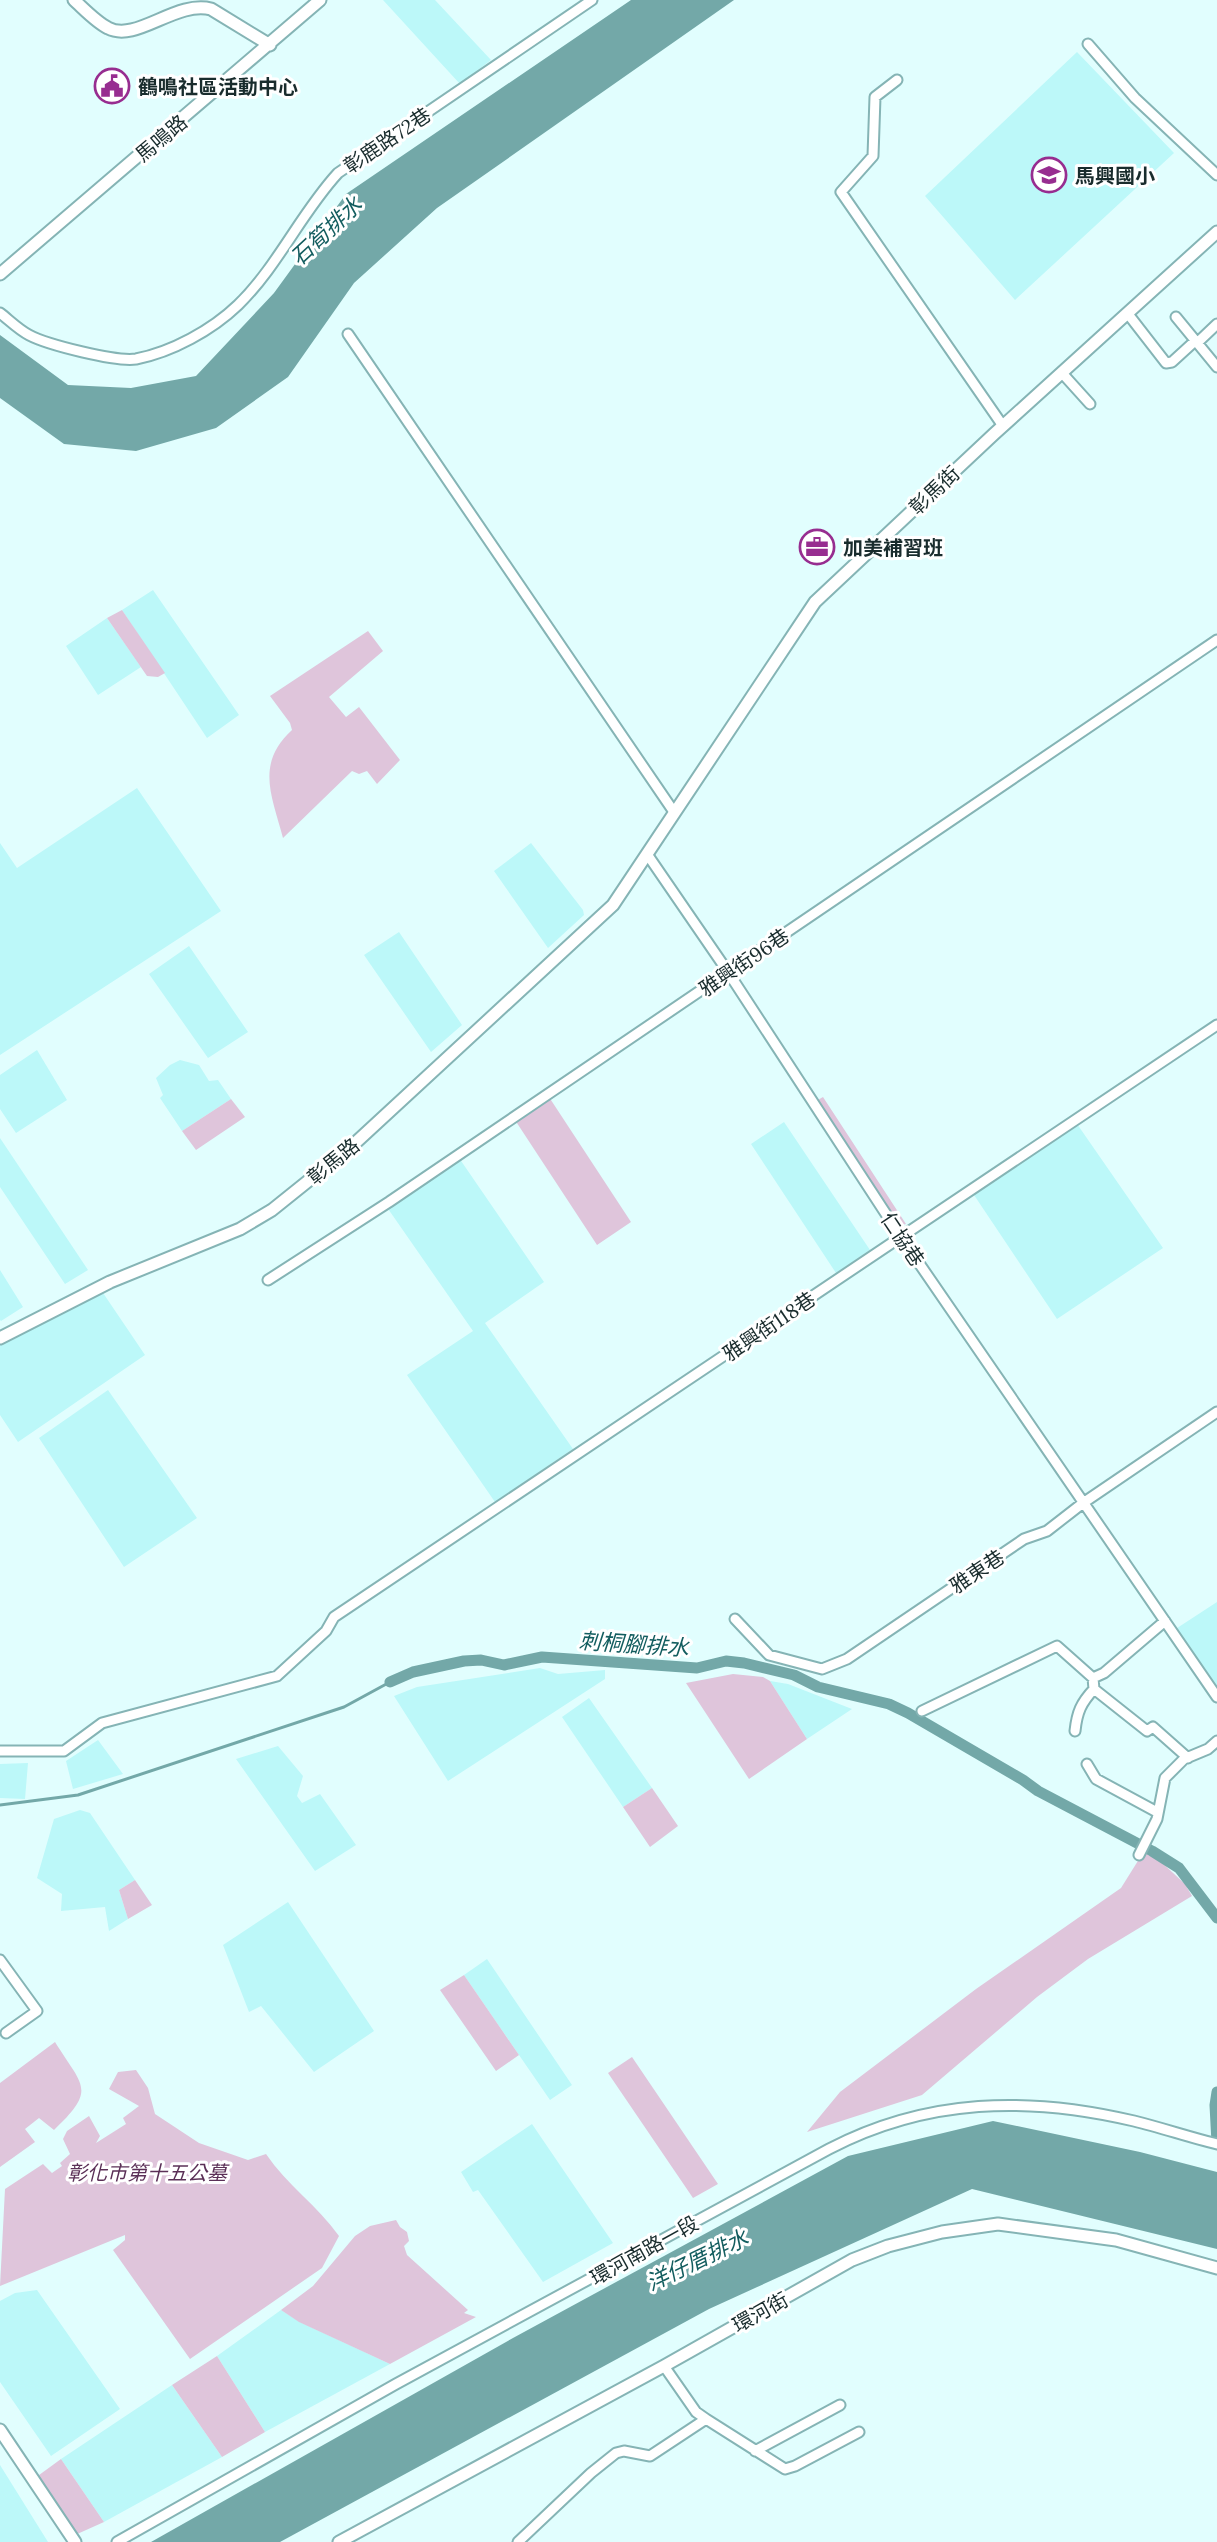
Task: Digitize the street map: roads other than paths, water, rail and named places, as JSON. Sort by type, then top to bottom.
[{"type":"street","points":[[74,0],[109,29],[127,32],[183,10],[211,9],[270,45]]},
{"type":"street","name":"馬鳴路","points":[[0,274],[320,0]]},
{"type":"street","name":"彰鹿路72巷","points":[[0,313],[28,334],[50,343],[133,360],[200,334],[238,305],[275,259],[319,193],[338,173],[592,0]]},
{"type":"street","points":[[1088,44],[1135,98],[1217,175]]},
{"type":"street","points":[[897,80],[875,97],[873,156],[841,192],[1003,426]]},
{"type":"street","name":"彰馬街","points":[[613,905],[815,602],[1217,232]]},
{"type":"street","points":[[1128,314],[1166,363],[1172,362],[1217,324]]},
{"type":"street","points":[[1176,317],[1217,367]]},
{"type":"street","points":[[348,334],[674,812]]},
{"type":"street","points":[[1062,373],[1090,404]]},
{"type":"street","name":"雅興街96巷","points":[[268,1280],[389,1202],[1217,640]]},
{"type":"street","name":"仁協巷","points":[[647,854],[901,1237],[1217,1697]]},
{"type":"street","name":"彰馬路","points":[[0,1338],[110,1282],[240,1229],[272,1210],[353,1145],[613,905]]},
{"type":"street","name":"雅興街118巷","points":[[0,1751],[64,1751],[102,1723],[277,1676],[326,1631],[334,1617],[1217,1025]]},
{"type":"street","name":"雅東巷","points":[[735,1619],[769,1655],[822,1669],[847,1659],[1024,1539],[1047,1531],[1217,1412]]},
{"type":"street","points":[[1075,1731],[1077,1712],[1094,1684],[1165,1621]]},
{"type":"street","points":[[922,1711],[1057,1646],[1147,1731],[1153,1727],[1188,1758]]},
{"type":"street","points":[[1139,1855],[1157,1819],[1165,1778],[1188,1758],[1217,1741]]},
{"type":"street","points":[[1087,1764],[1096,1779],[1157,1812]]},
{"type":"street","points":[[0,1960],[37,2011],[6,2033]]},
{"type":"street","name":"環河南路一段","points":[[117,2542],[384,2390],[857,2135],[899,2119],[950,2109],[1018,2104],[1062,2108],[1133,2121],[1213,2143]]},
{"type":"street","name":"環河街","points":[[339,2542],[852,2260],[888,2246],[998,2224],[1116,2240],[1217,2268]]},
{"type":"street","points":[[664,2366],[696,2412],[785,2469],[859,2432]]},
{"type":"street","points":[[755,2451],[840,2405]]},
{"type":"street","points":[[518,2542],[616,2453],[624,2451],[650,2456],[706,2419]]},
{"type":"street","points":[[0,2430],[75,2542]]},
{"type":"water","name":"石筍排水","points":[[631,0],[734,0],[437,208],[354,283],[288,377],[216,428],[136,451],[64,444],[0,398],[0,335],[68,385],[131,388],[196,376],[274,293],[346,194]]},
{"type":"water","name":"洋仔厝排水","points":[[993,2121],[1140,2152],[1217,2172],[1217,2249],[972,2189],[709,2309],[280,2542],[151,2542],[513,2338],[848,2156]]},
{"type":"waterway","name":"刺桐腳排水","points":[[390,1682],[413,1672],[464,1661],[481,1660],[504,1665],[542,1657],[697,1668],[726,1661],[794,1675],[818,1687],[889,1704],[908,1713],[1038,1791],[1152,1851],[1179,1868],[1217,1918]]},
{"type":"waterway","name":"刺桐腳排水","points":[[0,1805],[78,1795],[344,1707],[390,1682]]},
{"type":"waterway","name":"刺桐腳排水","points":[[1217,2092],[1217,2143]]},
{"type":"place","name":"鶴鳴社區活動中心","points":[[112,86]]},
{"type":"place","name":"馬興國小","points":[[1049,175]]},
{"type":"place","name":"加美補習班","points":[[817,547]]},
{"type":"park label","name":"彰化市第十五公墓","points":[[147,2172]]}]
